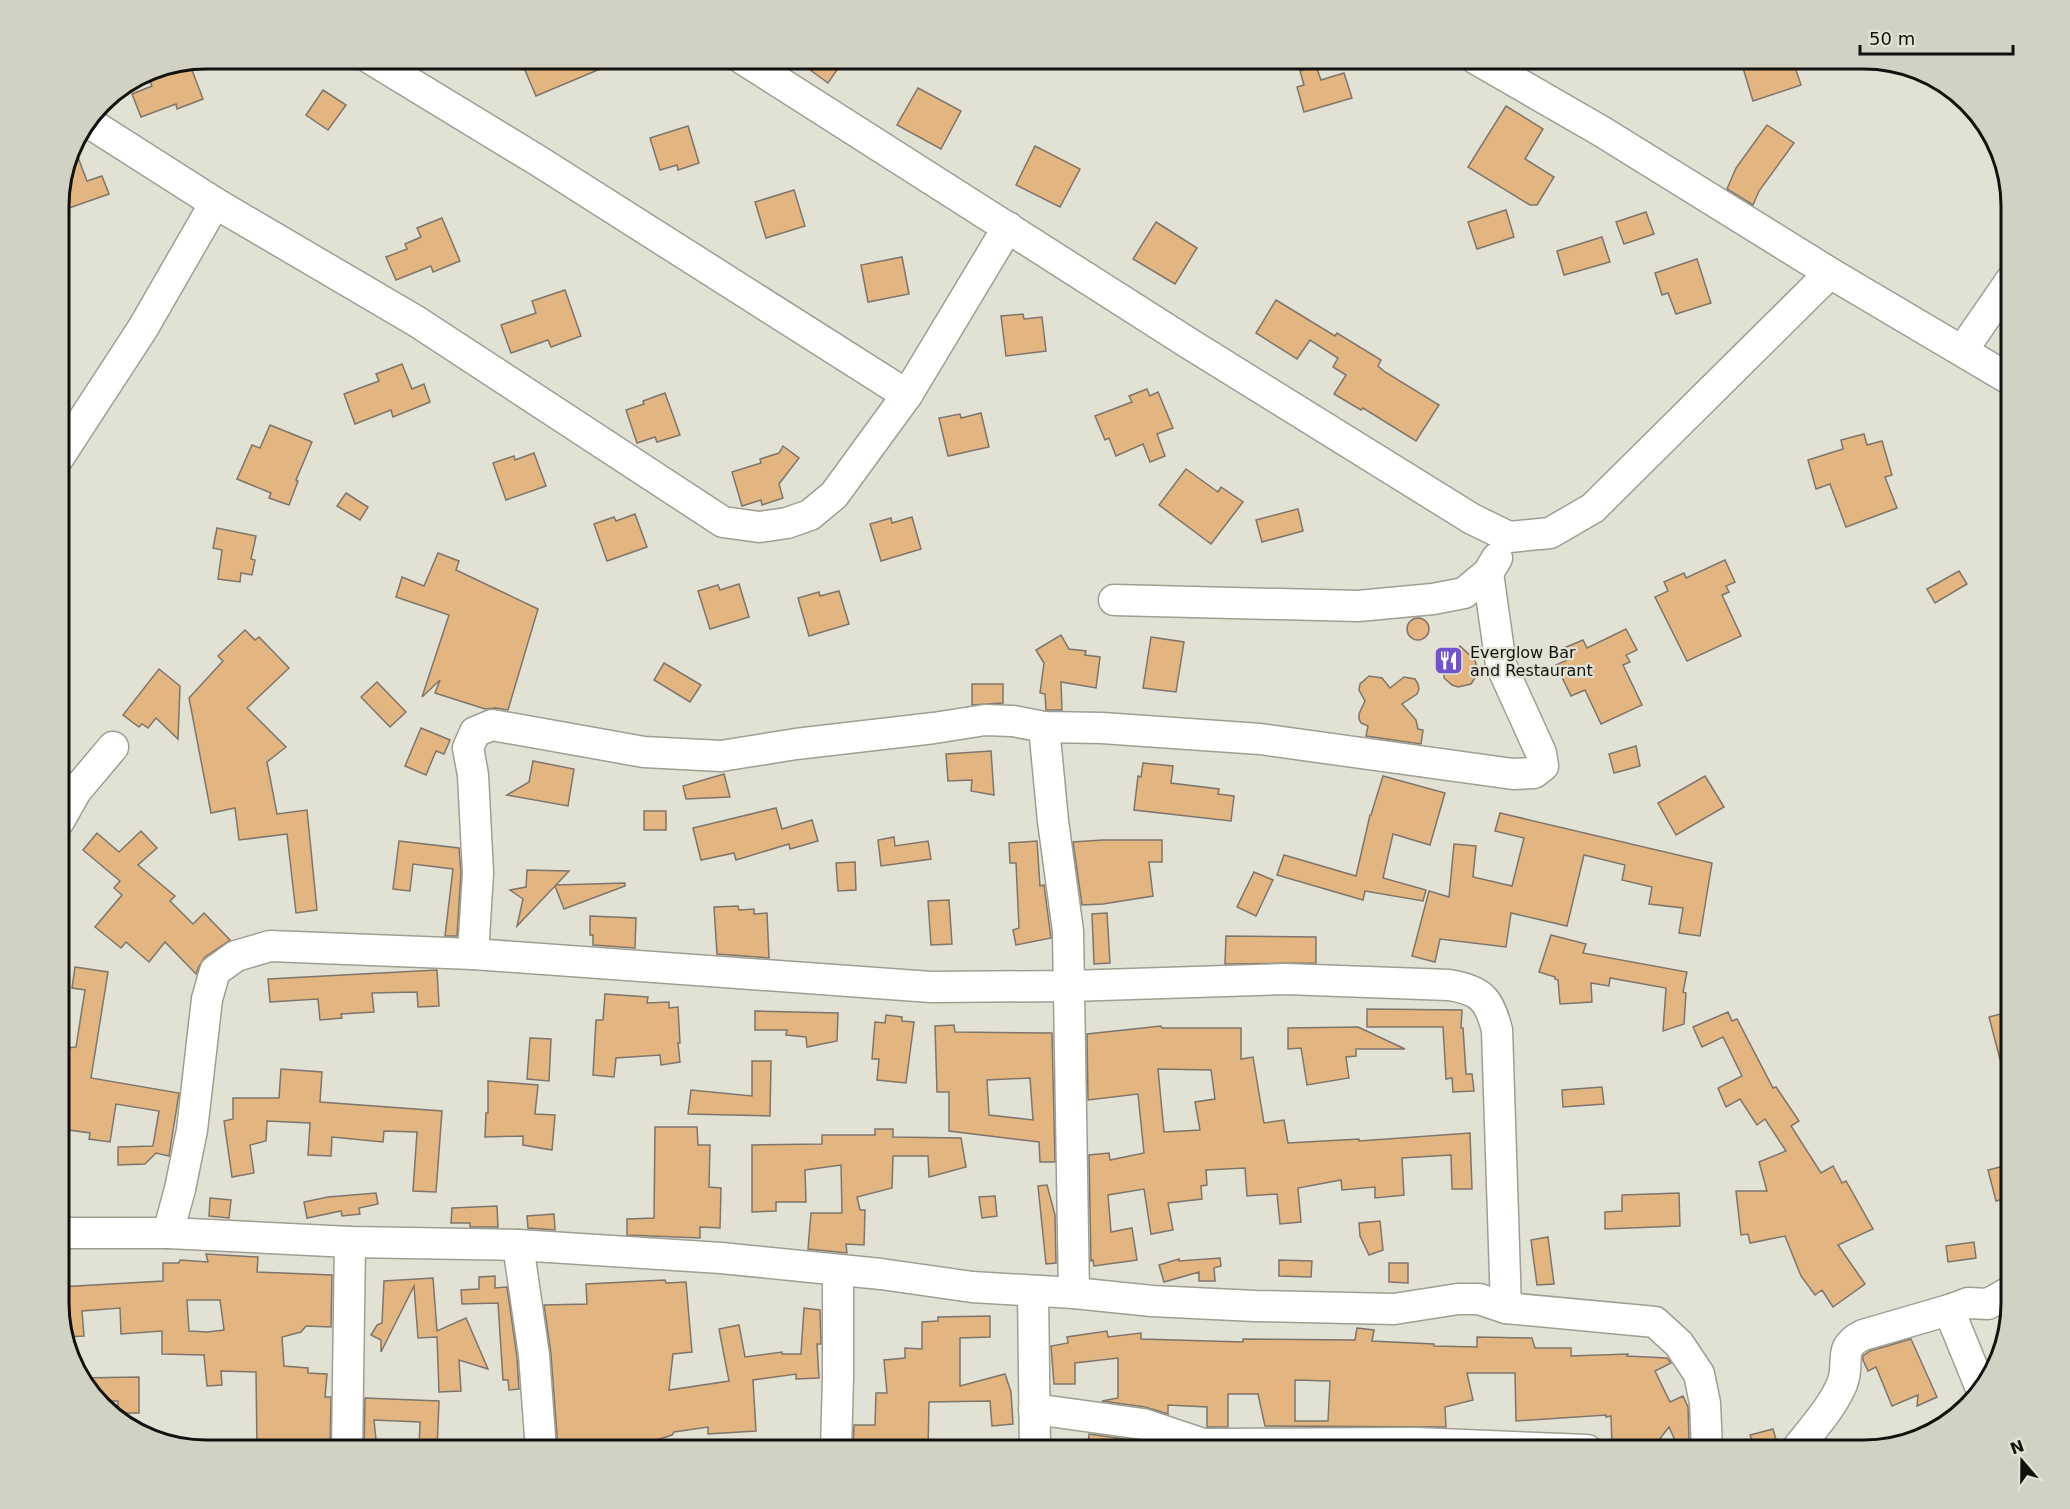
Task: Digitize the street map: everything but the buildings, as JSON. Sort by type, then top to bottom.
[{"type":"street","points":[[389,69],[547,166],[907,395]]},
{"type":"street","points":[[759,69],[1190,344],[1454,508],[1509,537],[1550,533],[1593,508],[1830,273]]},
{"type":"street","points":[[1495,69],[1601,131],[1830,273],[2001,374]]},
{"type":"street","points":[[95,126],[215,203],[416,321],[723,522],[759,527],[787,523],[810,515],[834,495],[907,395],[1008,226]]},
{"type":"street","points":[[69,441],[142,328],[215,203]]},
{"type":"street","points":[[1962,351],[2001,296]]},
{"type":"street","points":[[1114,600],[1358,606],[1432,599],[1464,593],[1488,573],[1509,537]]},
{"type":"street","points":[[473,954],[478,873],[473,775],[468,748],[475,732],[492,725],[644,753],[721,756],[985,720],[1013,721],[1044,727],[1102,728],[1260,740],[1514,774],[1534,773],[1543,765],[1541,753],[1501,665],[1488,573]]},
{"type":"street","points":[[1044,727],[1053,821],[1068,931],[1074,1293]]},
{"type":"street","points":[[69,803],[76,791],[113,747]]},
{"type":"street","points":[[168,1233],[192,1130],[207,999],[215,971],[236,956],[270,946],[473,954],[931,987],[1070,986],[1285,979],[1449,985],[1468,988],[1480,995],[1492,1012],[1497,1030],[1506,1308]]},
{"type":"street","points":[[69,1233],[168,1233],[350,1242],[518,1245],[721,1258],[972,1287],[1074,1293],[1163,1302],[1394,1309],[1458,1299],[1479,1299],[1506,1308],[1655,1322],[1679,1344],[1699,1374],[1705,1403],[1707,1440]]},
{"type":"street","points":[[347,1440],[350,1242]]},
{"type":"street","points":[[518,1245],[534,1355],[540,1440]]},
{"type":"street","points":[[836,1440],[838,1270]]},
{"type":"street","points":[[1033,1291],[1035,1440]]},
{"type":"street","points":[[1804,1440],[1833,1401],[1843,1382],[1851,1341],[1863,1335],[1968,1303],[2001,1304]]},
{"type":"street","points":[[1949,1310],[1977,1380]]},
{"type":"street","points":[[1034,1409],[1143,1424],[1191,1440]]},
{"type":"place","name":"Everglow Bar and Restaurant","points":[[1449,661]]}]
